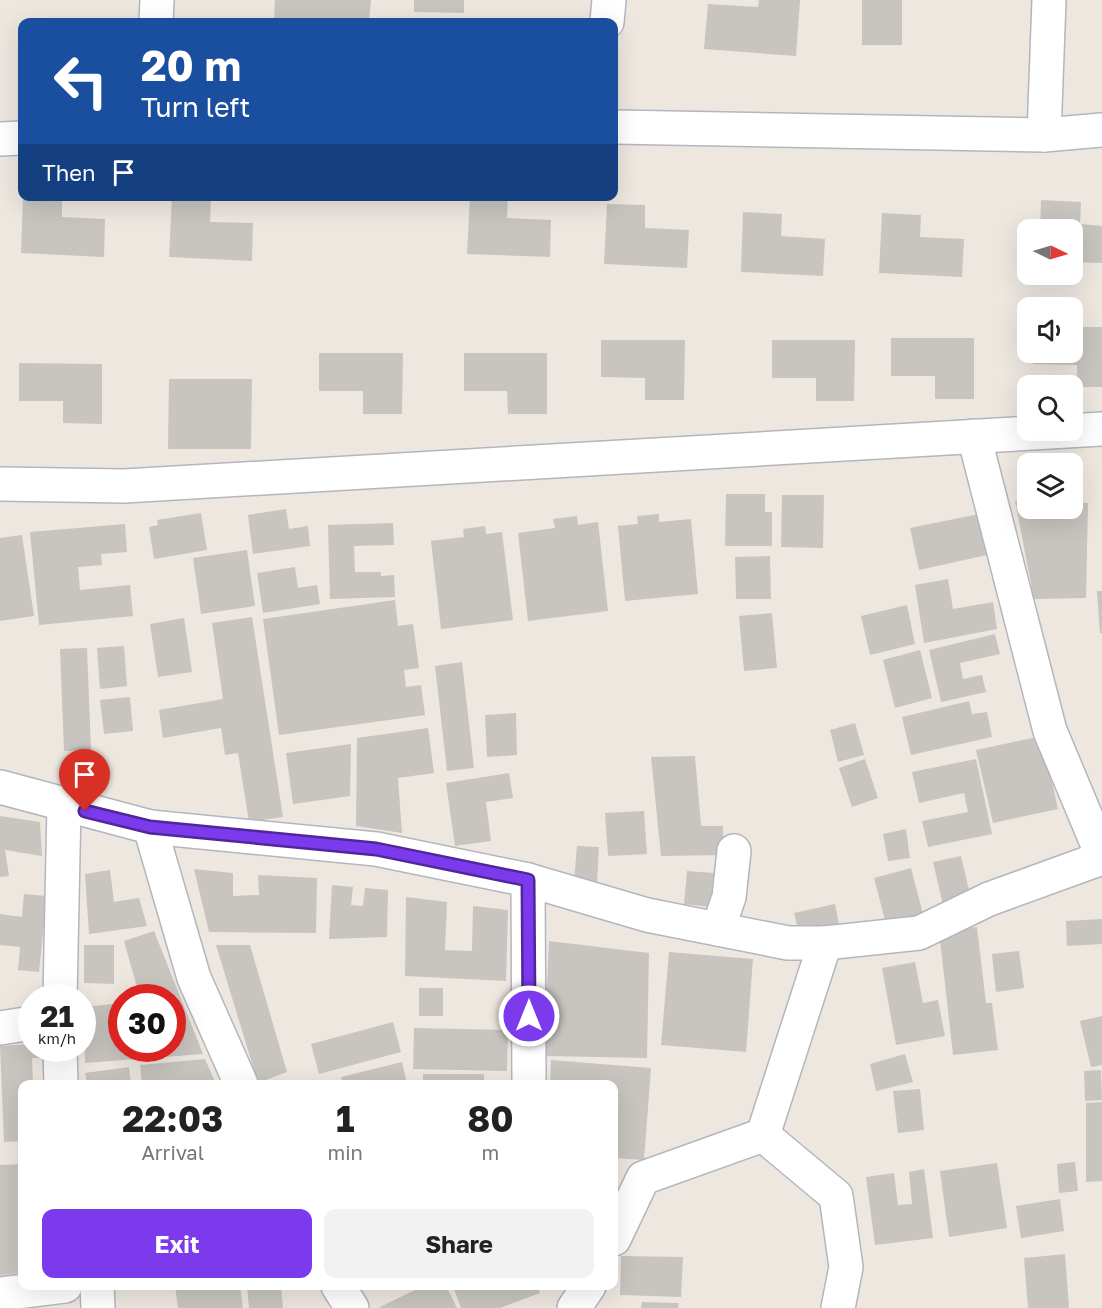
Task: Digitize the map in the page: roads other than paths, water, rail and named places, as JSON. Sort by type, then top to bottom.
[{"type":"street","points":[[156,18],[157,0]]},
{"type":"street","points":[[607,18],[609,0]]},
{"type":"street","points":[[1044,135],[1049,0]]},
{"type":"street","points":[[618,127],[1044,135],[1102,130]]},
{"type":"street","points":[[0,139],[18,138]]},
{"type":"street","points":[[0,484],[124,486],[1102,429]]},
{"type":"street","points":[[0,787],[150,827],[376,849],[528,880],[647,915],[788,943],[825,943],[919,933],[989,899],[1102,857],[1050,730],[974,436]]},
{"type":"street","points":[[60,984],[64,805]]},
{"type":"street","points":[[150,827],[194,978],[239,1080]]},
{"type":"street","points":[[718,929],[729,897],[734,851]]},
{"type":"street","points":[[528,880],[529,1080]]},
{"type":"street","points":[[763,1135],[825,943]]},
{"type":"street","points":[[0,1028],[18,1025]]},
{"type":"street","points":[[60,1062],[61,1080]]},
{"type":"street","points":[[618,1231],[644,1178],[763,1135]]},
{"type":"street","points":[[763,1135],[836,1196],[846,1267],[838,1308]]},
{"type":"street","points":[[0,1294],[32,1290]]},
{"type":"street","points":[[97,1290],[98,1308]]},
{"type":"street","points":[[341,1290],[352,1308]]},
{"type":"street","points":[[574,1308],[586,1290]]}]
